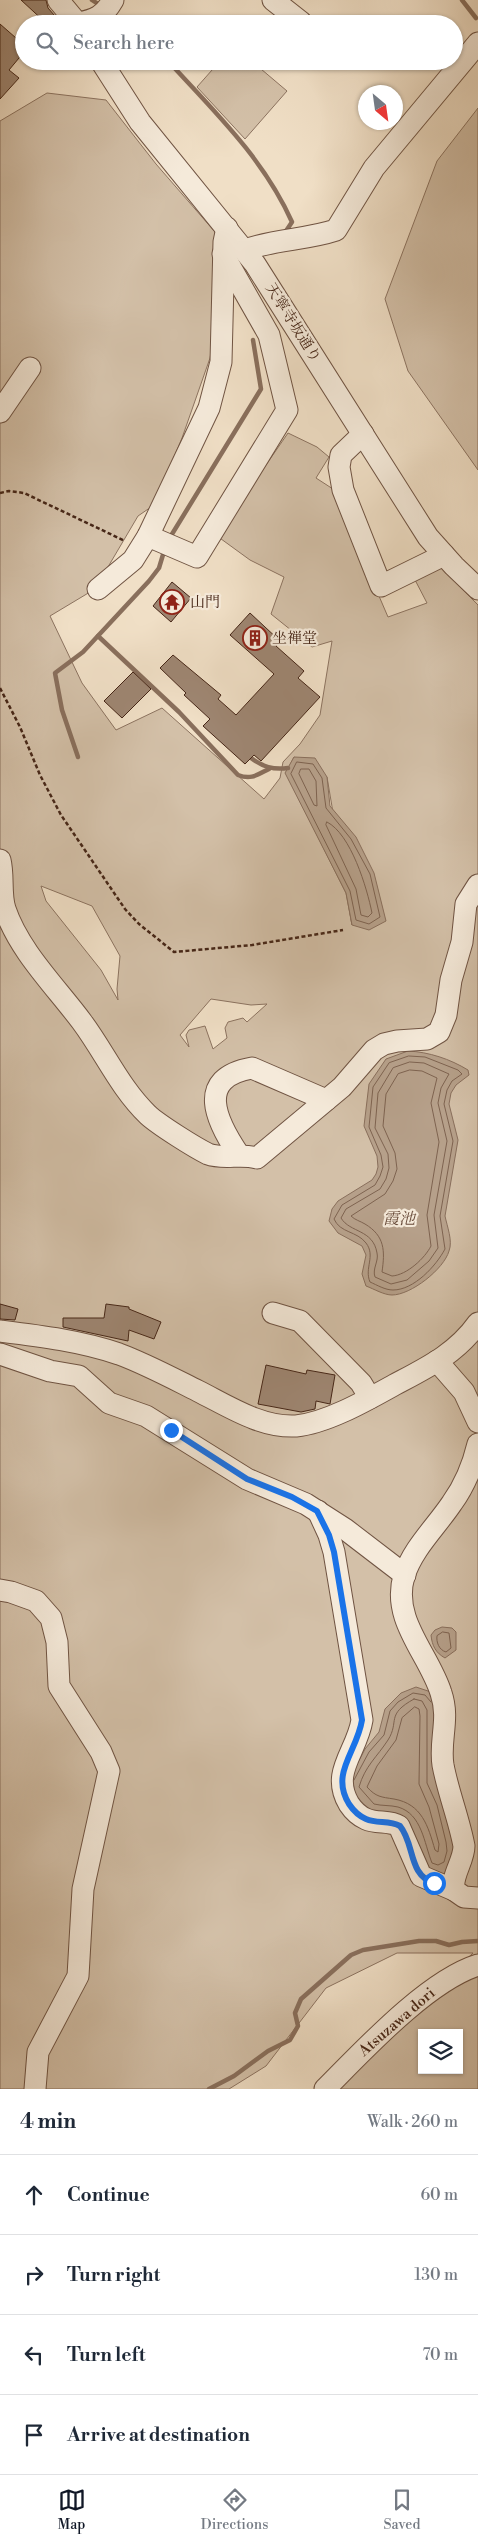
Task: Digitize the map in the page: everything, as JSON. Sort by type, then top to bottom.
[{"type":"street","points":[[58,0],[71,15]]},
{"type":"street","points":[[102,15],[106,12],[113,0]]},
{"type":"street","points":[[273,0],[292,15]]},
{"type":"street","points":[[463,61],[478,43]]},
{"type":"street","name":"天寧寺坂通り","points":[[107,70],[140,122],[245,250],[428,537],[478,589]]},
{"type":"street","points":[[245,250],[266,242],[317,236],[336,230],[374,168],[456,70]]},
{"type":"street","points":[[98,589],[136,568],[161,542],[208,408],[221,362],[223,254],[227,228]]},
{"type":"street","points":[[161,542],[197,557],[287,410],[268,335],[223,254]]},
{"type":"street","points":[[0,412],[30,368]]},
{"type":"street","points":[[363,434],[340,455],[340,479],[381,586],[444,555]]},
{"type":"street","points":[[0,860],[2,897],[11,922],[39,968],[82,1022],[131,1096],[156,1122],[203,1150],[220,1156],[239,1155],[257,1158],[351,1079],[374,1050],[397,1041],[427,1039],[439,1032],[446,1015],[451,980],[460,951],[466,904],[478,885]]},
{"type":"street","points":[[239,1155],[225,1134],[219,1117],[214,1091],[219,1082],[229,1076],[252,1068],[326,1100]]},
{"type":"street","points":[[273,1313],[300,1321],[361,1383],[370,1398]]},
{"type":"street","points":[[0,1331],[70,1342],[119,1354],[158,1371],[243,1414],[274,1424],[295,1426],[308,1424],[370,1398],[437,1361],[458,1347],[478,1323]]},
{"type":"street","points":[[0,1354],[50,1371],[79,1376],[109,1402],[146,1416],[247,1479],[292,1497],[317,1511],[405,1575]]},
{"type":"street","points":[[437,1361],[464,1392],[477,1417]]},
{"type":"street","points":[[454,1890],[454,1882],[463,1858],[464,1846],[443,1765],[446,1713],[440,1690],[406,1619],[402,1600],[405,1575],[416,1552],[461,1487],[474,1462],[478,1444]]},
{"type":"street","points":[[317,1511],[327,1529],[334,1552],[362,1720],[360,1732],[342,1775],[342,1790],[353,1810],[361,1817],[400,1826],[421,1876],[454,1890],[460,1896],[478,1898]]},
{"type":"street","points":[[0,1590],[12,1592],[36,1601],[51,1618],[57,1642],[59,1686],[101,1752],[109,1771],[83,1890],[78,1976],[38,2052],[35,2089]]},
{"type":"street","name":"Atsuzawa dori","points":[[325,2089],[388,2028],[435,1988],[453,1976],[478,1965]]},
{"type":"path","points":[[0,493],[8,491],[24,493],[114,535]]},
{"type":"path","points":[[0,688],[20,727],[43,781],[61,815],[125,909],[158,941],[174,952],[252,945],[343,930]]},
{"type":"shaded area","points":[[212,70],[262,70],[287,91],[245,139],[197,87]]},
{"type":"shaded area","points":[[47,93],[106,100],[156,164],[215,232],[217,317],[210,358],[182,438],[154,505],[138,516],[95,589],[50,616],[82,683],[116,730],[162,708],[264,799],[280,778],[283,762],[300,744],[320,715],[332,641],[312,647],[271,614],[284,577],[250,560],[217,536],[288,433],[317,447],[329,457],[316,478],[333,489],[388,617],[427,603],[414,578],[439,565],[478,605],[478,2089],[330,2089],[473,1953],[397,1953],[326,1988],[266,2066],[229,2089],[0,2089],[0,121]],"holes":[[[294,757],[327,777],[352,925],[346,893],[286,773]],[[41,886],[92,906],[120,956],[118,1000],[101,970],[46,901]],[[211,999],[251,1005],[267,1004],[247,1022],[243,1018],[228,1022],[225,1028],[227,1038],[213,1049],[205,1026],[189,1030],[186,1035],[189,1047],[180,1035]]]},
{"type":"shaded area","points":[[478,108],[478,470],[408,371],[385,299],[437,161]]},
{"type":"water","points":[[294,757],[315,758],[327,777],[330,806],[356,837],[374,873],[386,921],[369,930],[352,925],[346,893],[285,773]]},
{"type":"water","name":"霞池","points":[[408,1051],[447,1059],[468,1070],[469,1075],[456,1085],[451,1093],[449,1104],[458,1140],[445,1216],[450,1238],[449,1251],[441,1265],[426,1280],[408,1291],[389,1295],[366,1286],[362,1274],[366,1255],[362,1246],[338,1233],[329,1221],[332,1209],[338,1201],[372,1180],[376,1174],[378,1167],[377,1156],[364,1126],[369,1084],[386,1059]]},
{"type":"water","points":[[442,1627],[452,1628],[456,1632],[456,1650],[445,1658],[435,1649],[431,1635],[435,1630]]},
{"type":"water","points":[[416,1687],[433,1695],[457,1840],[446,1875],[435,1877],[417,1855],[365,1812],[348,1782],[365,1749],[379,1732],[385,1709],[401,1693]]},
{"type":"building","points":[[21,0],[46,0],[48,8],[54,15],[37,15]]},
{"type":"building","points":[[0,24],[15,37],[15,63],[9,70],[19,78],[0,99]]},
{"type":"building","name":"山門","points":[[172,582],[191,598],[171,622],[153,606]]},
{"type":"building","points":[[250,613],[280,641],[276,646],[304,671],[298,678],[320,697],[261,761],[254,755],[245,764],[203,726],[210,719],[184,695],[186,693],[160,668],[173,655],[221,695],[218,699],[236,715],[274,674],[230,635]]},
{"type":"building","points":[[133,672],[151,689],[122,718],[104,701]]},
{"type":"building","points":[[0,1304],[18,1309],[15,1320],[0,1319]]},
{"type":"building","points":[[106,1304],[129,1307],[129,1309],[161,1322],[154,1339],[129,1330],[128,1341],[63,1327],[63,1318],[104,1318]]},
{"type":"building","points":[[266,1365],[306,1374],[307,1370],[335,1375],[330,1404],[316,1401],[315,1409],[301,1412],[258,1404]]},
{"type":"waterway","points":[[92,0],[101,6]]},
{"type":"waterway","points":[[462,0],[476,18]]},
{"type":"waterway","points":[[176,70],[237,137],[267,177],[281,199],[292,222],[286,231]]},
{"type":"waterway","points":[[169,539],[261,389],[253,340]]},
{"type":"waterway","points":[[78,757],[62,710],[55,673],[83,652],[149,581],[159,568],[165,548]]},
{"type":"waterway","points":[[98,636],[179,712],[238,775],[250,777],[269,769]]},
{"type":"waterway","points":[[251,758],[268,767],[288,768]]},
{"type":"waterway","points":[[209,2089],[234,2076],[268,2051],[290,2040],[298,2026],[295,2013],[301,1999],[351,1955],[363,1950],[419,1941],[436,1941],[449,1945],[478,1941]]},
{"type":"place","name":"山門","points":[[172,602]]},
{"type":"place","name":"坐禅堂","points":[[255,638]]},
{"type":"route","points":[[171,1430],[247,1479],[306,1504],[317,1511],[324,1523],[334,1552],[362,1720],[355,1746],[342,1775],[342,1790],[353,1810],[361,1817],[366,1820],[400,1826],[418,1872],[421,1876],[434,1883]]}]
